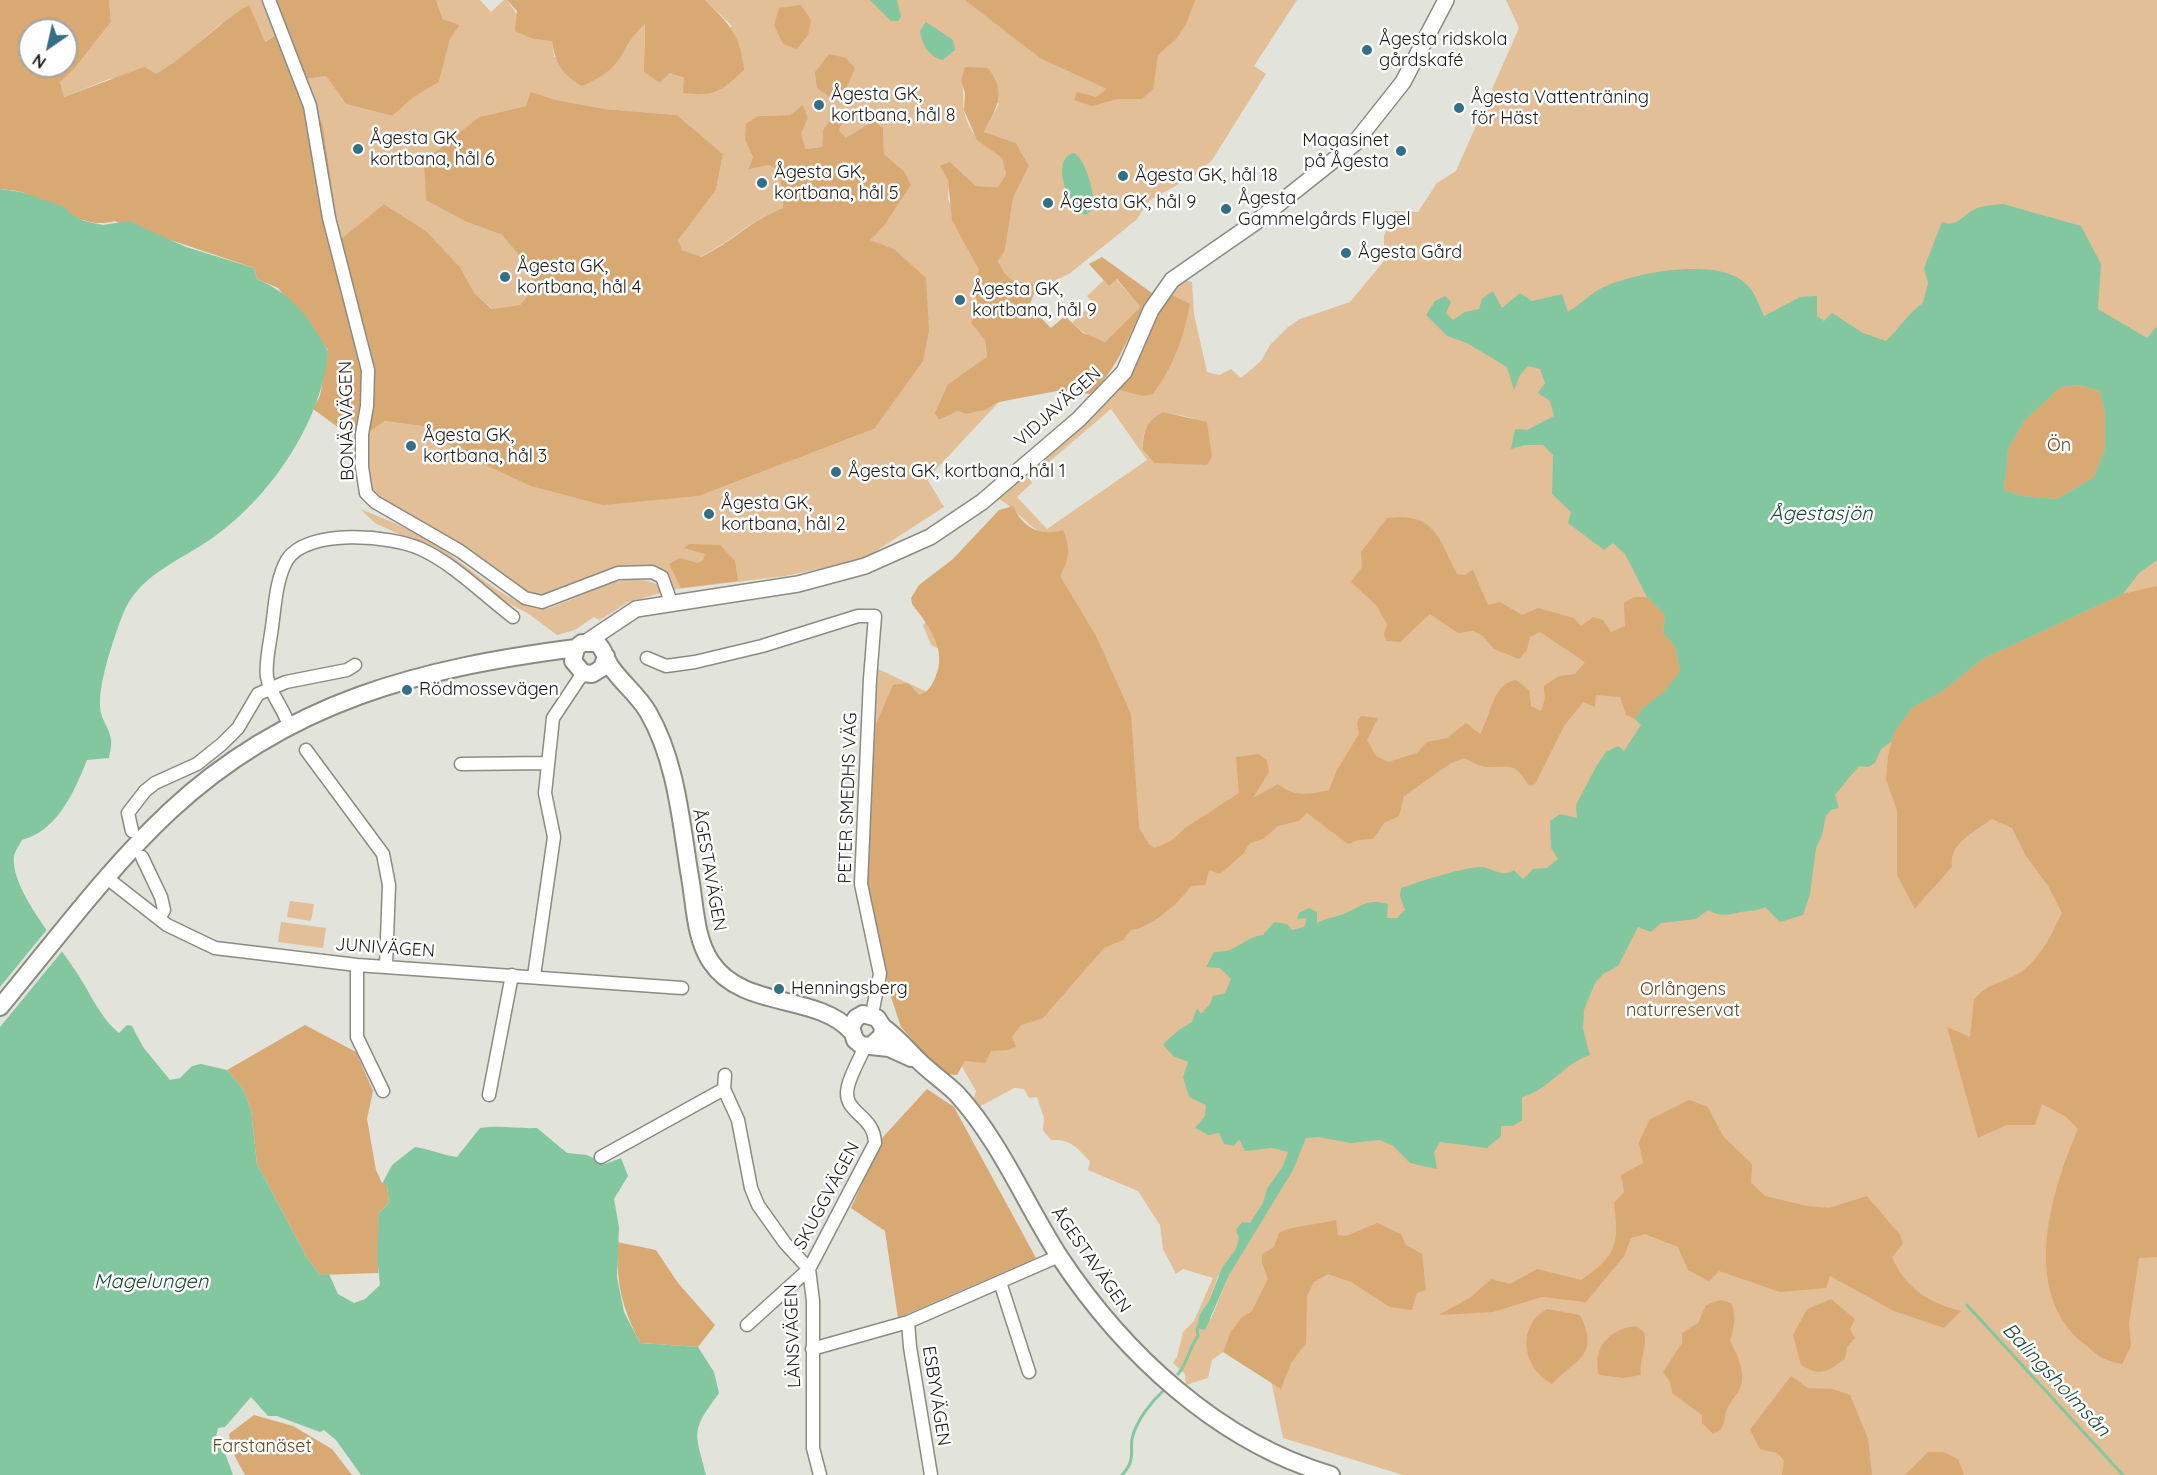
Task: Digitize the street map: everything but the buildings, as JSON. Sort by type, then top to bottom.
[{"type":"main road","points":[[0,1007],[107,878],[146,835],[196,788],[263,740],[353,696],[392,682],[486,660],[536,655],[582,644],[597,643],[605,652],[603,668],[584,672]]},
{"type":"main road","points":[[582,644],[573,661],[584,672]]},
{"type":"main road","name":"ÅGESTAVÄGEN","points":[[605,652],[611,667],[641,700],[666,748],[696,917],[705,951],[712,963],[737,986],[823,1014],[848,1014],[896,1036],[920,1062],[957,1095],[986,1132],[1059,1256],[1107,1319],[1165,1379],[1204,1410],[1293,1469],[1331,1475]]},
{"type":"main road","points":[[536,655],[584,672],[641,700]]},
{"type":"main road","points":[[865,1023],[882,1036],[867,1045],[855,1040],[865,1023]]},
{"type":"main road","name":"ÅGESTAVÄGEN","points":[[867,1045],[889,1048],[920,1062]]},
{"type":"street","name":"BONÄSVÄGEN","points":[[268,0],[310,106],[329,218],[368,370],[368,406],[362,434],[366,493],[375,502],[460,551],[525,598],[542,602],[599,579],[635,571],[652,572],[662,577],[671,602]]},
{"type":"street","name":"VIDJAVÄGEN","points":[[582,644],[620,617],[636,609],[798,584],[865,566],[930,537],[982,502],[1086,412],[1124,372],[1151,310],[1172,280],[1257,221],[1354,144],[1403,82],[1446,0]]},
{"type":"street","points":[[289,727],[270,687],[267,675],[279,584],[288,560],[298,549],[315,540],[364,537],[422,549],[513,617]]},
{"type":"street","name":"PETER SMEDHS VÄG","points":[[646,658],[666,666],[696,662],[762,646],[858,616],[875,616],[861,884],[880,974],[865,1023]]},
{"type":"street","points":[[605,652],[620,617]]},
{"type":"street","points":[[132,831],[128,813],[145,791],[155,783],[197,764],[238,728],[250,703],[270,687],[347,670],[355,665]]},
{"type":"street","points":[[534,976],[554,837],[545,793],[553,718],[584,672]]},
{"type":"street","points":[[306,750],[383,854],[389,885],[386,965]]},
{"type":"street","points":[[461,764],[547,763]]},
{"type":"street","points":[[142,856],[161,897],[164,910],[160,918]]},
{"type":"street","name":"JUNIVÄGEN","points":[[107,878],[182,934],[215,948],[357,965],[386,965],[682,988]]},
{"type":"street","points":[[357,965],[357,1037],[383,1091]]},
{"type":"street","points":[[489,1095],[512,975]]},
{"type":"street","name":"SKUGGVÄGEN","points":[[809,1269],[875,1143],[874,1130],[863,1116],[851,1108],[847,1098],[848,1086],[867,1045]]},
{"type":"street","points":[[601,1157],[724,1089],[726,1074]]},
{"type":"street","name":"LÄNSVÄGEN","points":[[724,1089],[738,1120],[751,1188],[758,1205],[785,1243],[809,1269],[813,1301],[813,1448],[820,1475]]},
{"type":"street","points":[[812,1349],[908,1322],[1059,1256]]},
{"type":"street","points":[[747,1325],[809,1269]]},
{"type":"street","points":[[1000,1282],[1029,1372]]},
{"type":"street","name":"ESBYVÄGEN","points":[[908,1322],[931,1475]]},
{"type":"green space","points":[[0,0],[109,0],[111,22],[78,64],[78,18],[18,18],[18,78],[64,78],[60,82],[64,97],[144,67],[156,74],[249,5],[265,42],[279,33],[269,0],[436,0],[443,19],[460,25],[450,39],[439,82],[414,97],[392,116],[346,104],[326,76],[306,79],[323,126],[340,240],[384,204],[426,231],[460,267],[475,294],[492,309],[520,305],[535,286],[522,259],[502,235],[467,222],[426,200],[424,161],[479,117],[526,106],[531,92],[556,100],[605,109],[677,115],[723,154],[716,190],[678,240],[682,250],[701,257],[761,219],[783,208],[780,172],[769,165],[748,169],[753,157],[745,140],[746,124],[758,116],[790,115],[803,105],[808,118],[801,134],[806,149],[822,147],[823,130],[837,112],[845,116],[839,130],[846,138],[874,121],[883,128],[884,154],[905,172],[911,185],[884,226],[870,240],[894,249],[926,278],[929,331],[923,361],[874,429],[699,496],[603,505],[531,486],[464,455],[422,426],[384,421],[362,438],[339,428],[313,409],[320,396],[328,350],[278,288],[257,279],[254,268],[114,221],[103,223],[80,219],[34,197],[0,189]]},
{"type":"green space","points":[[109,0],[269,0],[279,33],[264,42],[249,6],[218,26],[175,64],[156,74],[109,79],[64,97],[60,82],[64,78],[78,78],[78,64],[111,22]]},
{"type":"green space","points":[[436,0],[480,0],[491,12],[507,0],[534,39],[552,40],[554,57],[627,47],[634,33],[645,23],[644,55],[660,83],[670,73],[684,78],[732,26],[705,0],[1297,0],[1254,66],[1266,74],[1212,160],[1199,173],[1150,200],[1136,220],[1069,274],[1036,289],[1032,283],[1011,279],[998,261],[1005,249],[1013,198],[1029,166],[1016,143],[984,132],[999,104],[961,81],[964,110],[969,126],[978,138],[1002,158],[1006,174],[998,187],[976,186],[950,162],[948,199],[979,270],[972,286],[977,304],[972,323],[985,340],[987,358],[948,384],[940,420],[958,411],[968,413],[979,411],[999,402],[927,479],[944,507],[862,560],[785,576],[669,590],[662,577],[635,571],[542,602],[366,493],[362,438],[383,421],[422,426],[464,455],[603,504],[699,496],[874,429],[894,249],[869,240],[884,226],[911,185],[905,172],[884,154],[883,128],[846,138],[839,130],[823,130],[822,147],[806,149],[801,134],[808,118],[803,106],[790,115],[758,116],[745,140],[753,157],[748,168],[769,165],[780,172],[783,208],[760,219],[700,257],[681,250],[678,239],[716,190],[723,154],[677,115],[605,109],[531,93],[526,106],[479,117],[424,162],[467,222],[502,235],[522,259],[535,286],[520,305],[493,309],[475,294],[460,267],[426,231],[384,204],[340,241],[323,126],[306,79],[326,76],[346,104],[392,116],[414,97],[439,82],[450,39],[460,25],[443,19]]},
{"type":"green space","points":[[507,0],[705,0],[732,31],[740,47],[744,70],[723,88],[710,93],[683,93],[684,78],[670,73],[660,83],[644,72],[645,24],[610,70],[582,86],[569,77],[561,67],[552,41],[534,39],[515,31],[517,11]]},
{"type":"green space","points":[[965,0],[1195,0],[1187,22],[1177,38],[1158,55],[1153,89],[1142,99],[1118,99],[1092,106],[1074,100],[1077,92],[1096,97],[1107,89],[1040,58]]},
{"type":"green space","name":"Orlångens naturreservat","points":[[1506,0],[2157,0],[2157,1475],[1403,1475],[1283,1438],[1262,1337],[1230,1333],[1223,1352],[1212,1360],[1208,1378],[1186,1385],[1185,1374],[1173,1363],[1177,1357],[1183,1332],[1194,1321],[1213,1278],[1183,1269],[1176,1274],[1163,1249],[1160,1225],[1138,1191],[1088,1170],[1090,1161],[1077,1148],[1064,1141],[1051,1140],[1043,1130],[1044,1118],[1037,1097],[1029,1098],[1024,1089],[1014,1088],[979,1107],[973,1101],[976,1091],[944,1035],[864,876],[878,669],[938,697],[945,652],[931,645],[923,625],[1031,530],[1046,535],[999,499],[982,502],[1111,388],[1142,396],[1164,291],[1185,280],[1192,282],[1194,314],[1207,372],[1219,375],[1231,369],[1241,378],[1261,361],[1270,345],[1288,327],[1300,319],[1350,302],[1384,261],[1384,236],[1394,211],[1418,212],[1437,183],[1456,171],[1519,28]],"holes":[[[1111,409],[1147,460],[1047,529],[1017,497],[1032,483],[1027,474],[1037,464],[1043,467]],[[1163,412],[1193,418],[1207,464],[1154,463],[1143,450],[1143,438],[1149,423]],[[1218,1276],[1228,1277],[1211,1319],[1200,1314],[1209,1301]]]},
{"type":"green space","points":[[801,5],[811,20],[808,35],[797,49],[783,44],[774,25],[779,8]]},
{"type":"green space","points":[[829,54],[846,58],[855,68],[846,89],[831,98],[817,88],[815,72]]},
{"type":"green space","points":[[965,67],[988,68],[997,85],[998,100],[984,132],[1016,143],[1029,166],[1013,198],[1005,250],[998,261],[1011,279],[1032,283],[1036,289],[1029,306],[1051,328],[1065,316],[1083,333],[1105,342],[1140,307],[1117,279],[1109,286],[1089,264],[1102,257],[1152,293],[1118,359],[1090,394],[1062,390],[999,402],[985,410],[966,414],[958,411],[939,420],[935,413],[948,384],[987,357],[985,340],[971,323],[977,305],[972,286],[979,270],[952,220],[948,180],[940,166],[950,162],[976,186],[998,187],[1006,174],[1002,158],[977,140],[964,110],[965,93],[961,81]]},
{"type":"green space","points":[[1116,279],[1140,307],[1105,342],[1091,338],[1072,323],[1093,303],[1087,296],[1104,280],[1109,285]]},
{"type":"green space","points":[[1164,291],[1190,304],[1181,340],[1167,373],[1153,394],[1142,396],[1111,388]]},
{"type":"green space","name":"Ön","points":[[2079,385],[2100,391],[2105,413],[2105,449],[2094,477],[2057,499],[2022,496],[2004,490],[2008,449],[2024,421],[2061,387]]},
{"type":"green space","points":[[1163,412],[1207,422],[1212,457],[1207,465],[1154,463],[1143,450],[1149,423]]},
{"type":"green space","points":[[1013,506],[1022,520],[1033,529],[1047,532],[1063,530],[1068,554],[1060,576],[1096,636],[1131,714],[1139,828],[1149,844],[1155,848],[1171,841],[1185,828],[1239,793],[1236,757],[1258,754],[1267,760],[1269,772],[1253,798],[1278,784],[1290,791],[1302,794],[1329,790],[1337,770],[1359,734],[1357,722],[1361,716],[1378,718],[1367,740],[1376,756],[1388,762],[1417,753],[1427,742],[1447,738],[1466,723],[1480,734],[1497,693],[1508,682],[1516,680],[1529,690],[1531,706],[1541,711],[1545,699],[1544,686],[1559,676],[1575,674],[1585,662],[1540,632],[1530,637],[1527,650],[1519,659],[1494,649],[1483,636],[1473,631],[1458,633],[1430,614],[1400,642],[1386,641],[1384,634],[1387,624],[1376,605],[1351,582],[1362,567],[1361,552],[1387,518],[1416,519],[1433,530],[1457,574],[1465,575],[1473,570],[1488,605],[1500,602],[1522,615],[1538,608],[1574,618],[1581,626],[1593,617],[1603,620],[1611,632],[1625,626],[1624,603],[1634,597],[1647,597],[1665,615],[1663,633],[1675,646],[1680,671],[1664,693],[1644,707],[1635,719],[1626,715],[1620,697],[1596,695],[1595,707],[1583,702],[1564,726],[1535,784],[1529,786],[1515,769],[1486,767],[1464,758],[1451,763],[1404,796],[1399,816],[1384,823],[1373,839],[1358,840],[1348,844],[1307,813],[1299,821],[1278,826],[1263,839],[1250,843],[1243,854],[1220,874],[1209,870],[1205,885],[1191,886],[1180,899],[1156,919],[1147,925],[1131,930],[1123,940],[1104,948],[1043,1018],[1021,1025],[1012,1037],[1016,1047],[991,1051],[985,1063],[965,1061],[957,1075],[943,1074],[901,1027],[890,994],[866,877],[876,724],[893,685],[908,683],[919,695],[931,687],[935,678],[939,658],[938,648],[925,621],[912,604],[911,598],[919,585],[953,559],[999,510]]},
{"type":"green space","points":[[360,509],[435,544],[503,594],[531,607],[548,608],[624,580],[648,581],[661,586],[661,593],[628,602],[600,620],[594,617],[575,630],[557,635],[529,614],[504,601],[452,559],[375,523]]},
{"type":"green space","points":[[689,544],[720,545],[735,561],[738,581],[681,588],[669,564],[680,558],[698,563],[703,560],[705,554],[684,548]]},
{"type":"green space","points":[[2157,586],[2157,1257],[2139,1258],[2129,1324],[2131,1346],[2122,1364],[2104,1359],[2083,1343],[2064,1321],[2052,1296],[2047,1269],[2047,1240],[2051,1211],[2078,1129],[2065,1116],[2042,1104],[2035,1125],[2006,1125],[1978,1138],[1947,1027],[1970,1037],[1974,999],[1989,987],[2023,971],[2043,949],[2062,913],[2048,886],[2026,856],[2012,828],[1992,819],[1959,844],[1954,851],[1952,866],[1915,909],[1897,875],[1897,810],[1886,780],[1888,756],[1894,732],[1913,707],[1943,691],[1982,659],[2123,594]]},
{"type":"green space","points":[[290,901],[314,904],[311,921],[287,917]]},
{"type":"green space","points":[[281,922],[326,928],[323,948],[278,942]]},
{"type":"green space","points":[[305,1025],[356,1052],[373,1091],[367,1119],[376,1170],[382,1183],[387,1185],[389,1203],[379,1213],[378,1273],[320,1275],[306,1256],[257,1164],[251,1110],[243,1089],[227,1070]]},
{"type":"green space","points":[[927,1089],[954,1107],[1036,1258],[898,1318],[885,1231],[851,1208],[883,1137]]},
{"type":"green space","points":[[1689,1100],[1708,1107],[1723,1136],[1752,1164],[1751,1183],[1765,1196],[1807,1206],[1829,1208],[1867,1196],[1900,1235],[1903,1244],[1892,1257],[1897,1268],[1911,1286],[1939,1304],[1961,1311],[1944,1328],[1894,1311],[1830,1276],[1826,1288],[1780,1292],[1719,1271],[1709,1281],[1688,1270],[1678,1247],[1645,1234],[1631,1238],[1624,1256],[1586,1302],[1542,1297],[1493,1312],[1439,1315],[1471,1297],[1491,1279],[1510,1284],[1537,1269],[1581,1280],[1602,1264],[1609,1256],[1615,1239],[1614,1203],[1624,1192],[1621,1175],[1643,1163],[1639,1143],[1649,1120]]},
{"type":"green space","points":[[1336,1220],[1338,1235],[1346,1236],[1377,1223],[1401,1234],[1406,1245],[1422,1254],[1426,1290],[1417,1293],[1412,1310],[1390,1307],[1351,1282],[1328,1274],[1314,1282],[1307,1296],[1306,1343],[1291,1363],[1281,1389],[1223,1352],[1230,1333],[1241,1318],[1252,1311],[1268,1279],[1262,1263],[1262,1254],[1274,1247],[1279,1233],[1292,1228]]},
{"type":"green space","points":[[617,1242],[656,1250],[678,1283],[715,1325],[698,1347],[640,1343],[621,1294]]},
{"type":"green space","points":[[1831,1299],[1855,1319],[1850,1329],[1855,1338],[1847,1347],[1845,1359],[1828,1370],[1814,1371],[1801,1365],[1793,1335],[1807,1309]]},
{"type":"green space","points":[[1720,1300],[1731,1303],[1733,1308],[1734,1322],[1730,1341],[1739,1360],[1742,1382],[1726,1411],[1723,1426],[1713,1434],[1702,1423],[1702,1415],[1672,1393],[1670,1382],[1663,1372],[1682,1343],[1682,1333],[1698,1323],[1706,1305]]},
{"type":"green space","points":[[1547,1309],[1580,1315],[1588,1339],[1583,1355],[1552,1384],[1534,1368],[1527,1347],[1530,1326],[1537,1316]]},
{"type":"green space","points":[[1636,1326],[1644,1332],[1645,1337],[1641,1375],[1623,1378],[1599,1375],[1598,1356],[1605,1342],[1618,1331]]},
{"type":"green space","points":[[1791,1376],[1808,1388],[1833,1389],[1850,1395],[1868,1439],[1872,1475],[1782,1475],[1784,1460],[1777,1453],[1760,1449],[1750,1430]]},
{"type":"green space","name":"Farstanäset","points":[[254,1415],[293,1426],[332,1449],[352,1475],[245,1475],[231,1449],[229,1434]]},
{"type":"green space","points":[[1928,1452],[1943,1452],[1958,1459],[1964,1475],[1905,1475]]},
{"type":"water","points":[[870,0],[897,0],[901,17],[898,21],[891,21]]},
{"type":"water","points":[[926,22],[953,40],[955,50],[943,60],[933,56],[924,45],[920,31]]},
{"type":"water","points":[[1074,153],[1086,170],[1093,196],[1092,210],[1086,215],[1073,204],[1062,174],[1063,164],[1067,157]]},
{"type":"water","name":"Magelungen","points":[[0,189],[21,192],[65,207],[69,213],[84,221],[103,225],[129,221],[186,247],[254,268],[257,279],[281,292],[299,308],[328,351],[324,378],[315,405],[303,432],[271,482],[230,524],[148,580],[130,601],[123,614],[104,672],[100,696],[100,711],[111,740],[109,758],[87,760],[70,797],[55,819],[35,835],[22,840],[14,856],[15,870],[28,901],[106,1019],[119,1033],[127,1025],[132,1026],[143,1047],[170,1080],[180,1078],[192,1066],[201,1064],[227,1070],[243,1089],[251,1110],[257,1164],[306,1256],[320,1275],[329,1274],[338,1294],[354,1303],[365,1299],[380,1285],[377,1257],[379,1213],[389,1203],[387,1185],[382,1184],[392,1165],[415,1147],[457,1157],[480,1128],[537,1128],[567,1153],[587,1155],[605,1164],[621,1158],[628,1176],[614,1199],[619,1227],[617,1277],[624,1312],[640,1343],[698,1347],[714,1372],[719,1393],[703,1416],[697,1432],[706,1475],[361,1475],[336,1440],[324,1430],[320,1432],[277,1416],[268,1416],[251,1397],[225,1427],[218,1428],[216,1437],[221,1442],[233,1475],[0,1475]]},
{"type":"water","name":"Ågestasjön","points":[[2003,204],[2081,226],[2101,264],[2098,309],[2147,338],[2157,326],[2157,560],[2139,573],[2123,594],[1982,659],[1943,691],[1913,707],[1894,732],[1892,741],[1881,749],[1875,763],[1868,767],[1859,766],[1835,795],[1839,808],[1831,810],[1826,816],[1822,835],[1816,848],[1810,894],[1803,915],[1780,922],[1765,907],[1724,915],[1708,910],[1696,919],[1661,923],[1651,932],[1638,927],[1618,966],[1603,974],[1595,983],[1584,1010],[1583,1029],[1590,1055],[1572,1064],[1532,1094],[1522,1097],[1522,1120],[1513,1126],[1501,1126],[1501,1136],[1487,1148],[1440,1142],[1434,1152],[1437,1169],[1410,1163],[1392,1145],[1380,1140],[1351,1143],[1318,1137],[1306,1138],[1293,1170],[1229,1275],[1205,1330],[1197,1328],[1200,1314],[1209,1301],[1222,1268],[1236,1249],[1239,1238],[1236,1230],[1242,1222],[1250,1223],[1263,1203],[1267,1189],[1283,1166],[1288,1152],[1272,1148],[1245,1151],[1239,1139],[1234,1146],[1224,1144],[1219,1133],[1208,1135],[1195,1128],[1205,1116],[1206,1105],[1189,1097],[1183,1077],[1188,1062],[1173,1056],[1163,1044],[1192,1022],[1197,1008],[1201,1014],[1210,1004],[1213,996],[1225,993],[1231,979],[1220,968],[1206,967],[1214,952],[1235,948],[1256,936],[1263,935],[1274,922],[1287,924],[1292,930],[1304,927],[1307,918],[1297,919],[1299,913],[1309,908],[1317,912],[1317,923],[1371,902],[1388,904],[1387,918],[1397,918],[1405,910],[1400,896],[1401,888],[1409,885],[1478,867],[1501,873],[1514,870],[1523,879],[1533,869],[1547,868],[1558,859],[1551,848],[1550,821],[1560,814],[1577,818],[1576,805],[1606,752],[1618,746],[1624,751],[1641,725],[1635,719],[1644,707],[1664,692],[1680,671],[1675,646],[1663,633],[1665,615],[1647,597],[1625,554],[1613,543],[1604,550],[1568,523],[1571,512],[1552,494],[1553,455],[1543,445],[1525,445],[1511,449],[1515,429],[1527,430],[1554,416],[1550,401],[1538,393],[1545,383],[1540,369],[1528,366],[1520,375],[1514,390],[1507,367],[1467,343],[1447,336],[1426,315],[1435,301],[1445,296],[1451,302],[1446,313],[1453,320],[1465,312],[1479,309],[1482,299],[1493,291],[1502,308],[1520,293],[1532,301],[1562,294],[1568,312],[1598,290],[1612,284],[1651,273],[1695,269],[1716,271],[1733,276],[1746,284],[1764,316],[1800,297],[1817,296],[1817,316],[1824,321],[1832,313],[1863,333],[1886,341],[1923,303],[1928,283],[1924,268],[1942,222],[1956,222],[1978,208]],"holes":[[[2079,385],[2100,391],[2105,413],[2105,449],[2094,477],[2057,499],[2022,496],[2004,490],[2008,449],[2024,421],[2061,387]]]},
{"type":"pier","points":[[49,927],[64,949],[0,1027],[0,987]]},
{"type":"waterway","name":"Balingsholmsån","points":[[1967,1305],[2123,1475]]},
{"type":"waterway","points":[[1178,1374],[1198,1336],[1197,1328]]},
{"type":"waterway","points":[[1122,1475],[1130,1463],[1135,1429],[1163,1391]]},
{"type":"place","name":"Ågesta ridskola gårdskafé","points":[[1367,50]]},
{"type":"place","name":"Ågesta GK, kortbana, hål 8","points":[[819,105]]},
{"type":"place","name":"Ågesta Vattenträning för Häst","points":[[1459,108]]},
{"type":"place","name":"Ågesta GK, kortbana, hål 6","points":[[358,149]]},
{"type":"place","name":"Magasinet på Ågesta","points":[[1401,151]]},
{"type":"place","name":"Ågesta GK, hål 18","points":[[1123,176]]},
{"type":"place","name":"Ågesta GK, kortbana, hål 5","points":[[762,183]]},
{"type":"place","name":"Ågesta GK, hål 9","points":[[1048,203]]},
{"type":"place","name":"Ågesta Gammelgårds Flygel","points":[[1226,209]]},
{"type":"place","name":"Ågesta Gård","points":[[1346,253]]},
{"type":"place","name":"Ågesta GK, kortbana, hål 4","points":[[505,277]]},
{"type":"place","name":"Ågesta GK, kortbana, hål 9","points":[[960,300]]},
{"type":"place","name":"Ågesta GK, kortbana, hål 3","points":[[411,446]]},
{"type":"place","name":"Ågesta GK, kortbana, hål 1","points":[[836,472]]},
{"type":"place","name":"Ågesta GK, kortbana, hål 2","points":[[709,514]]},
{"type":"place","name":"Rödmossevägen","points":[[407,690]]},
{"type":"place","name":"Henningsberg","points":[[779,989]]}]
